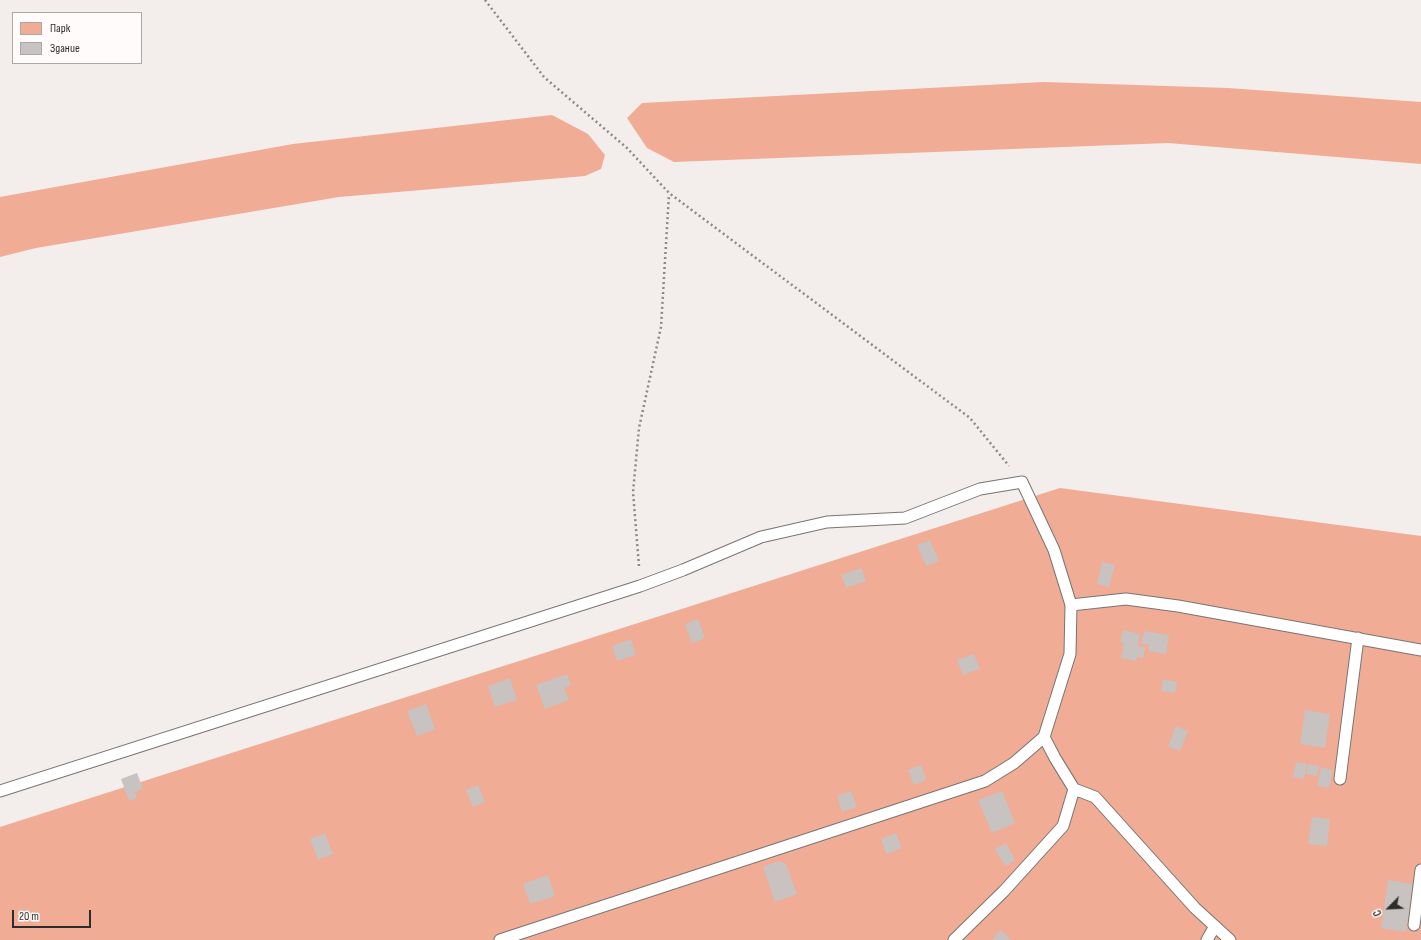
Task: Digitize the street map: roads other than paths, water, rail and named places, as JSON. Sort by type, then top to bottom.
[{"type":"lane","points":[[0,791],[640,586],[683,570],[761,537],[827,522],[905,518],[980,489],[1022,482],[1054,550],[1071,605],[1070,654],[1044,737],[1014,763],[985,781],[500,940]]},
{"type":"lane","points":[[1071,605],[1126,599],[1178,606],[1421,650]]},
{"type":"lane","points":[[1340,779],[1358,638]]},
{"type":"lane","points":[[1044,737],[1074,789],[1096,797],[1195,908],[1230,940]]},
{"type":"lane","points":[[954,940],[1004,891],[1063,826],[1074,789]]},
{"type":"lane","points":[[1414,925],[1421,870]]},
{"type":"lane","points":[[1207,940],[1215,926]]}]
